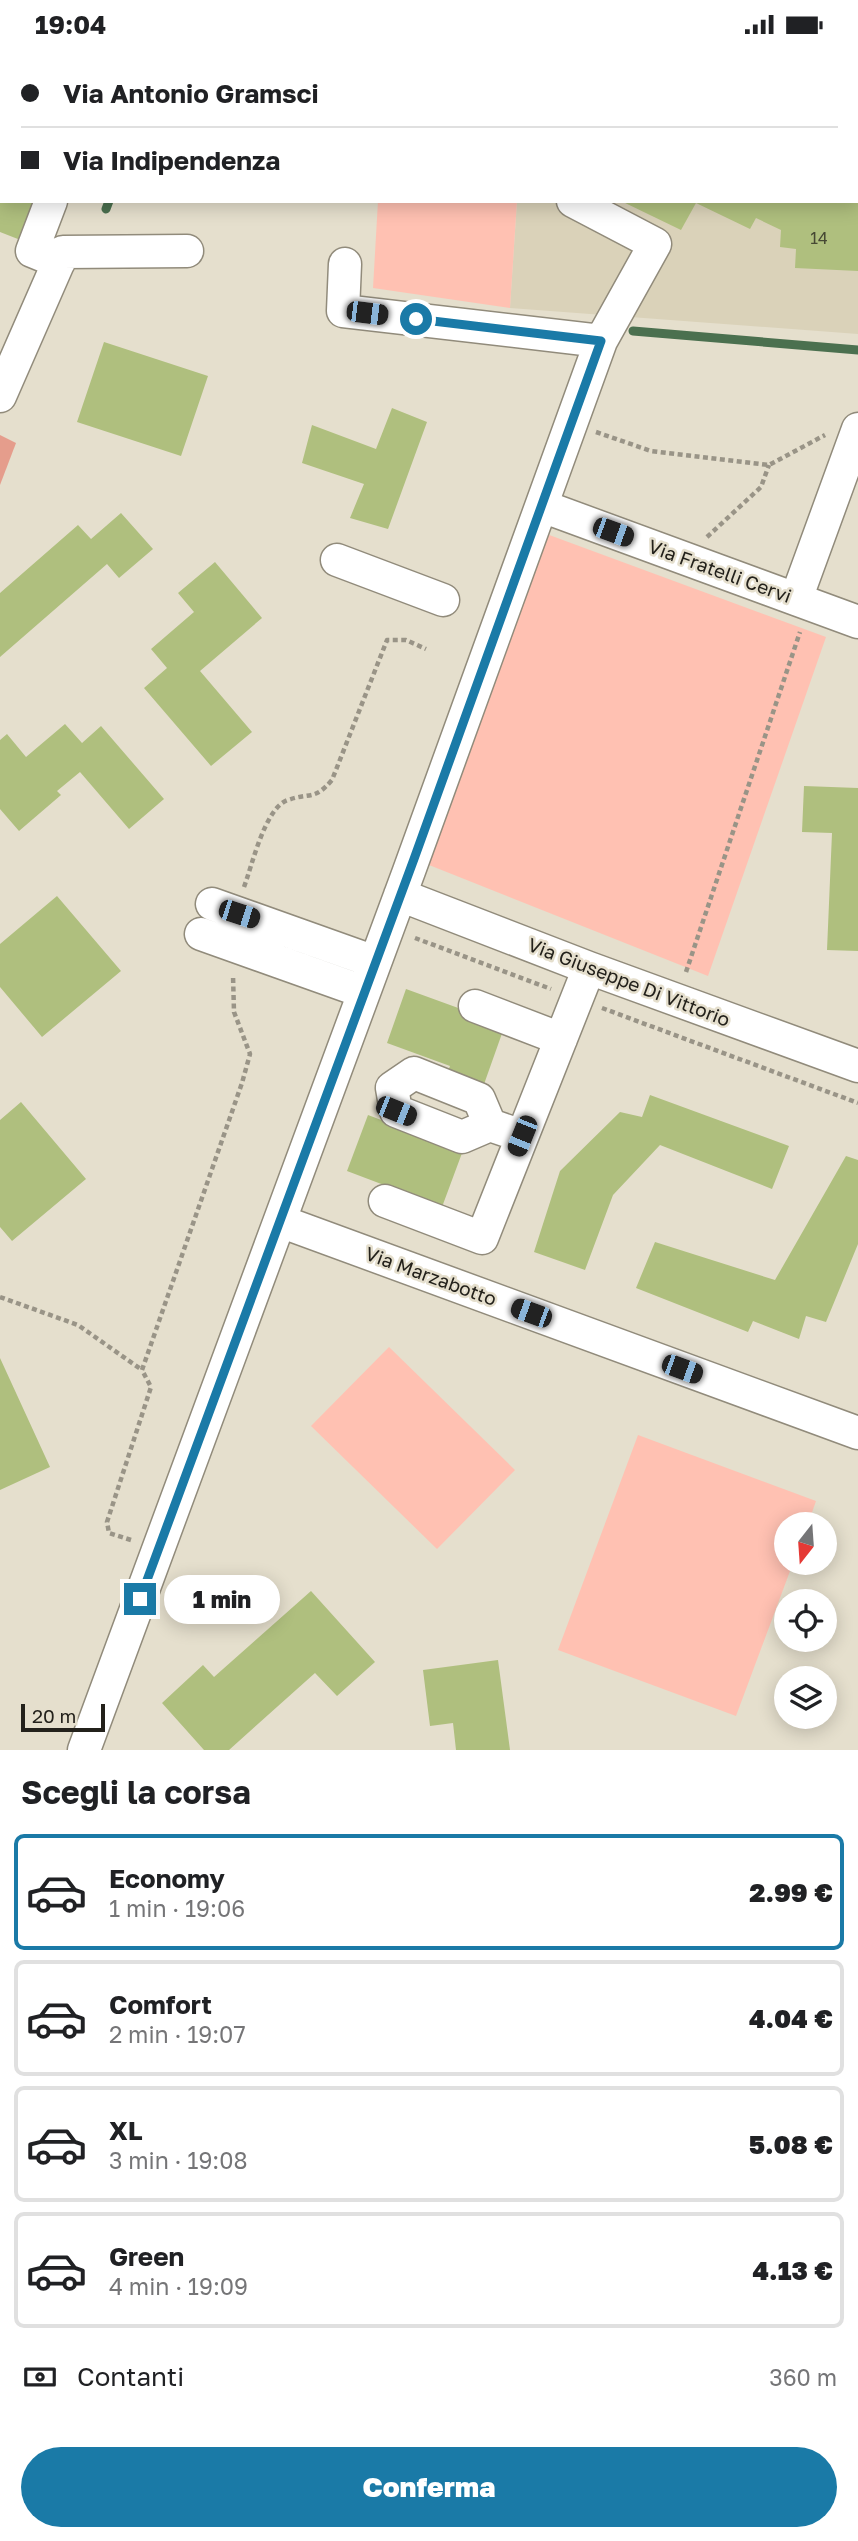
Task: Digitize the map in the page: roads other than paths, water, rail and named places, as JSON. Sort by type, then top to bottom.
[{"type":"street","points":[[50,203],[32,251],[59,262]]},
{"type":"street","points":[[84,1750],[388,928],[601,341],[654,244],[577,203]]},
{"type":"street","points":[[0,396],[15,365],[25,322],[63,251],[187,251]]},
{"type":"street","points":[[345,264],[343,310],[601,341]]},
{"type":"street","points":[[802,602],[857,431]]},
{"type":"street","name":"Via Fratelli Cervi","points":[[542,506],[858,622]]},
{"type":"street","points":[[337,560],[443,600]]},
{"type":"street","name":"Via Giuseppe Di Vittorio","points":[[400,895],[589,968],[858,1066]]},
{"type":"street","points":[[226,909],[375,962]]},
{"type":"street","points":[[201,935],[364,992]]},
{"type":"street","points":[[385,1201],[482,1238],[589,968]]},
{"type":"street","points":[[475,1006],[561,1038]]},
{"type":"street","points":[[490,1125],[522,1136]]},
{"type":"street","name":"Via Marzabotto","points":[[280,1221],[858,1433]]},
{"type":"waterway","points":[[106,209],[108,203]]},
{"type":"waterway","points":[[633,331],[858,350]]}]
